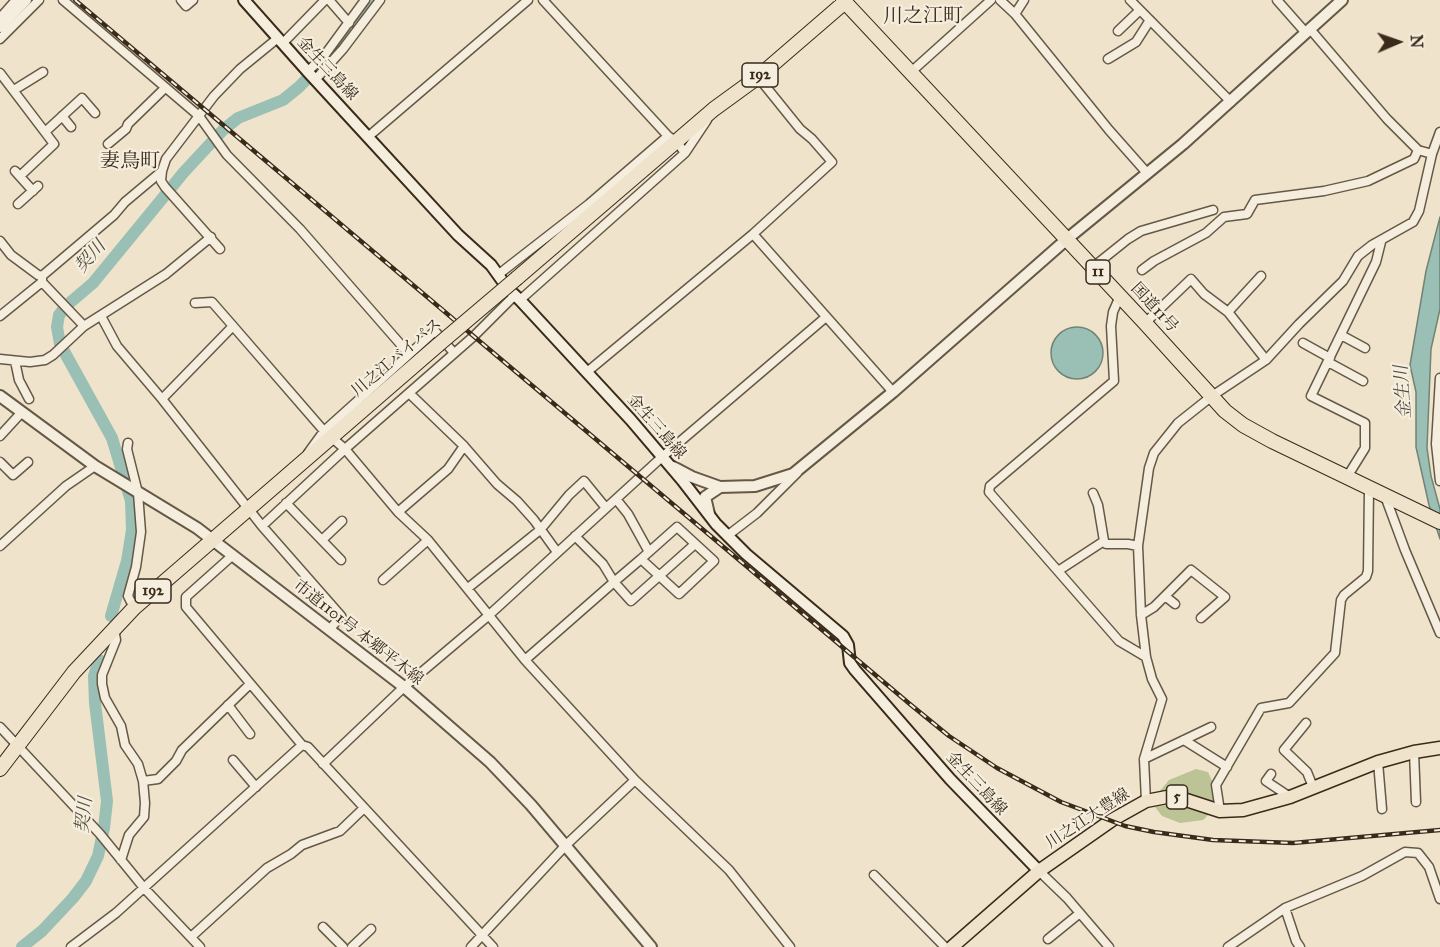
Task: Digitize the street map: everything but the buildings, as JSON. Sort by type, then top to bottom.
[{"type":"highway","name":"川之江バイパス","points":[[0,769],[74,672],[134,608],[306,459],[327,434],[438,345],[677,144],[714,109],[758,77],[845,1]]},
{"type":"highway","name":"国道11号","points":[[845,1],[1145,322],[1225,411],[1243,425],[1440,522]]},
{"type":"main road","name":"川之江大豊線","points":[[952,947],[1039,871],[1112,820],[1146,801],[1177,797],[1220,811],[1243,810],[1290,797],[1378,762],[1414,752],[1440,748]]},
{"type":"street","points":[[0,18],[16,0]]},
{"type":"street","points":[[0,27],[26,0]]},
{"type":"street","points":[[0,39],[39,0]]},
{"type":"street","points":[[63,0],[199,116],[227,155],[300,229],[409,354]]},
{"type":"street","points":[[181,0],[186,6],[193,0]]},
{"type":"street","name":"金生三島線","points":[[244,0],[458,235],[482,255],[664,459],[728,536],[843,636],[848,645],[850,663],[855,670],[950,779],[1039,871]]},
{"type":"street","points":[[220,249],[161,181],[166,159],[214,96],[240,69],[280,41],[327,0],[349,23]]},
{"type":"street","points":[[311,76],[365,0]]},
{"type":"street","points":[[311,76],[343,49],[380,0]]},
{"type":"street","points":[[369,136],[528,0]]},
{"type":"street","points":[[543,0],[677,144]]},
{"type":"street","points":[[911,72],[991,0]]},
{"type":"street","points":[[1000,0],[1015,14],[1108,130],[1147,172]]},
{"type":"street","points":[[1015,14],[1024,0]]},
{"type":"street","points":[[1130,0],[1231,102]]},
{"type":"street","points":[[1276,0],[1308,31],[1386,119],[1418,150],[1432,154]]},
{"type":"street","points":[[664,459],[681,473],[720,486],[754,486],[793,474],[893,392],[1067,239],[1231,102],[1342,0]]},
{"type":"street","points":[[1118,31],[1140,10]]},
{"type":"street","points":[[1108,59],[1136,42],[1150,21]]},
{"type":"street","points":[[14,90],[43,72]]},
{"type":"street","points":[[0,73],[45,132],[47,138],[54,144],[42,151],[17,173],[35,188],[18,204]]},
{"type":"street","points":[[587,372],[753,234],[832,162],[800,129],[758,77]]},
{"type":"street","points":[[108,144],[126,129],[128,124],[165,88]]},
{"type":"street","points":[[45,132],[82,98],[95,113]]},
{"type":"street","points":[[62,116],[71,127]]},
{"type":"street","points":[[1146,801],[1144,759],[1162,699],[1152,679],[1146,657],[1141,615],[1138,546],[1149,468],[1154,453],[1178,423],[1212,396],[1266,360],[1343,281],[1358,256],[1413,222],[1417,216],[1432,154],[1440,132]]},
{"type":"street","points":[[499,274],[589,204],[677,144]]},
{"type":"street","points":[[262,526],[345,449],[518,298],[677,144]]},
{"type":"street","points":[[1142,270],[1206,233],[1224,217],[1247,214],[1255,200],[1324,191],[1368,181],[1414,159],[1418,150]]},
{"type":"street","points":[[0,316],[162,171]]},
{"type":"street","points":[[1093,267],[1141,231],[1213,210]]},
{"type":"street","points":[[753,234],[893,392]]},
{"type":"street","points":[[0,359],[45,360],[62,348],[84,326],[166,274],[211,237]]},
{"type":"street","points":[[0,241],[11,255],[42,279],[84,326]]},
{"type":"street","points":[[1347,477],[1365,448],[1365,423],[1311,396],[1376,262],[1381,242]]},
{"type":"street","points":[[1228,312],[1261,276]]},
{"type":"street","points":[[1145,322],[1191,279],[1204,294],[1228,312],[1266,360]]},
{"type":"street","points":[[1120,296],[1113,312],[1111,326],[1114,381],[990,486],[989,492],[1119,641],[1146,657]]},
{"type":"street","points":[[195,303],[212,302],[327,434],[345,449],[398,512],[428,540],[525,660],[635,780],[729,870],[790,947]]},
{"type":"street","points":[[101,316],[117,346],[262,526],[341,616],[330,629]]},
{"type":"street","points":[[323,764],[405,687],[488,616],[616,499],[826,317]]},
{"type":"street","points":[[162,399],[233,326]]},
{"type":"street","points":[[327,434],[435,331],[454,353]]},
{"type":"street","points":[[1341,335],[1365,348]]},
{"type":"street","points":[[1303,343],[1363,381]]},
{"type":"street","points":[[15,361],[19,380],[29,399]]},
{"type":"street","points":[[1440,378],[1436,444],[1440,481]]},
{"type":"street","points":[[409,393],[464,446],[497,484],[523,507],[557,552]]},
{"type":"street","name":"市道1101号 本郷平木線","points":[[0,396],[95,466],[233,555],[405,687],[490,762],[531,805],[651,947]]},
{"type":"street","points":[[0,436],[22,412]]},
{"type":"street","points":[[128,443],[127,449],[138,493],[141,532],[140,548],[128,596],[134,608]]},
{"type":"street","points":[[398,512],[448,469],[464,446]]},
{"type":"street","points":[[0,462],[13,475],[28,462]]},
{"type":"street","points":[[0,546],[66,486],[95,466]]},
{"type":"street","points":[[728,536],[757,513],[803,467]]},
{"type":"street","points":[[468,588],[540,530],[569,495],[584,481],[606,508]]},
{"type":"street","points":[[697,498],[698,490],[707,483]]},
{"type":"street","points":[[709,514],[705,497],[720,486]]},
{"type":"street","points":[[1220,811],[1216,785],[1261,708],[1289,703],[1335,653],[1341,600],[1366,577],[1368,571],[1369,488]]},
{"type":"street","points":[[1094,493],[1104,542]]},
{"type":"street","points":[[1385,495],[1440,633]]},
{"type":"street","points":[[616,499],[628,513],[649,552]]},
{"type":"street","points":[[286,503],[341,560]]},
{"type":"street","points":[[322,540],[342,521]]},
{"type":"street","points":[[525,660],[614,582],[677,528],[714,561],[680,594],[641,559]]},
{"type":"street","points":[[575,536],[603,564],[614,582],[632,601],[695,544]]},
{"type":"street","points":[[383,580],[428,540]]},
{"type":"street","points":[[1058,571],[1104,542]]},
{"type":"street","points":[[1104,542],[1138,546]]},
{"type":"street","points":[[233,555],[186,597],[186,607],[302,745],[308,747],[493,947]]},
{"type":"street","points":[[1141,615],[1165,596],[1191,570],[1225,597],[1201,618]]},
{"type":"street","points":[[1165,596],[1175,604]]},
{"type":"street","points":[[114,629],[116,640],[102,675],[102,684],[105,698],[121,726],[125,745],[138,764],[143,781],[144,817],[129,835],[121,860]]},
{"type":"street","points":[[143,781],[158,779],[176,761],[182,750],[250,684]]},
{"type":"street","points":[[228,705],[250,734]]},
{"type":"street","points":[[1306,723],[1284,750],[1307,772],[1313,787]]},
{"type":"street","points":[[0,727],[100,834],[144,888],[200,947]]},
{"type":"street","points":[[1144,759],[1211,727]]},
{"type":"street","points":[[1184,740],[1227,767]]},
{"type":"street","points":[[71,947],[116,913],[302,745]]},
{"type":"street","points":[[1414,752],[1416,802]]},
{"type":"street","points":[[233,760],[256,787]]},
{"type":"street","points":[[1378,762],[1382,809]]},
{"type":"street","points":[[1271,774],[1266,781],[1290,797]]},
{"type":"street","points":[[471,947],[566,845],[635,780]]},
{"type":"street","points":[[191,937],[267,868],[302,845],[340,831],[364,808]]},
{"type":"street","points":[[1228,947],[1285,908],[1362,876],[1405,852],[1418,853],[1429,867],[1440,899]]},
{"type":"street","points":[[1039,871],[1109,947]]},
{"type":"street","points":[[874,875],[945,947]]},
{"type":"street","points":[[1285,908],[1300,947]]},
{"type":"street","points":[[1048,939],[1080,913]]},
{"type":"street","points":[[323,927],[343,947]]},
{"type":"street","points":[[352,947],[371,929]]},
{"type":"green space","points":[[1196,769],[1208,772],[1213,783],[1216,805],[1187,793],[1159,792],[1169,780]]},
{"type":"green space","points":[[1168,805],[1192,808],[1209,814],[1203,820],[1180,823],[1162,816],[1155,807]]},
{"type":"water","points":[[1440,217],[1440,309],[1431,349],[1427,448],[1431,476],[1440,509],[1440,539],[1429,505],[1416,447],[1416,392],[1410,365],[1426,271]]},
{"type":"water","points":[[1077,327],[1091,331],[1099,339],[1103,353],[1099,367],[1091,375],[1077,379],[1063,375],[1055,367],[1051,353],[1055,339],[1063,331]]},
{"type":"waterway","name":"契川","points":[[111,616],[127,561],[132,530],[131,501],[112,438],[60,344],[57,327],[59,315],[93,283],[184,172],[223,130],[238,118],[283,100],[299,87],[326,59],[371,0]]},
{"type":"waterway","name":"契川","points":[[22,947],[42,931],[73,898],[86,881],[98,856],[107,801],[95,703],[94,676],[99,660]]},
{"type":"railway","points":[[75,0],[911,705],[949,736],[997,768],[1061,802],[1125,826],[1154,832],[1213,840],[1293,843],[1440,830]]},
{"type":"district","name":"川之江町","points":[[923,17]]},
{"type":"district","name":"妻鳥町","points":[[130,162]]},
{"type":"water label","name":"金生川","points":[[1404,392]]}]
